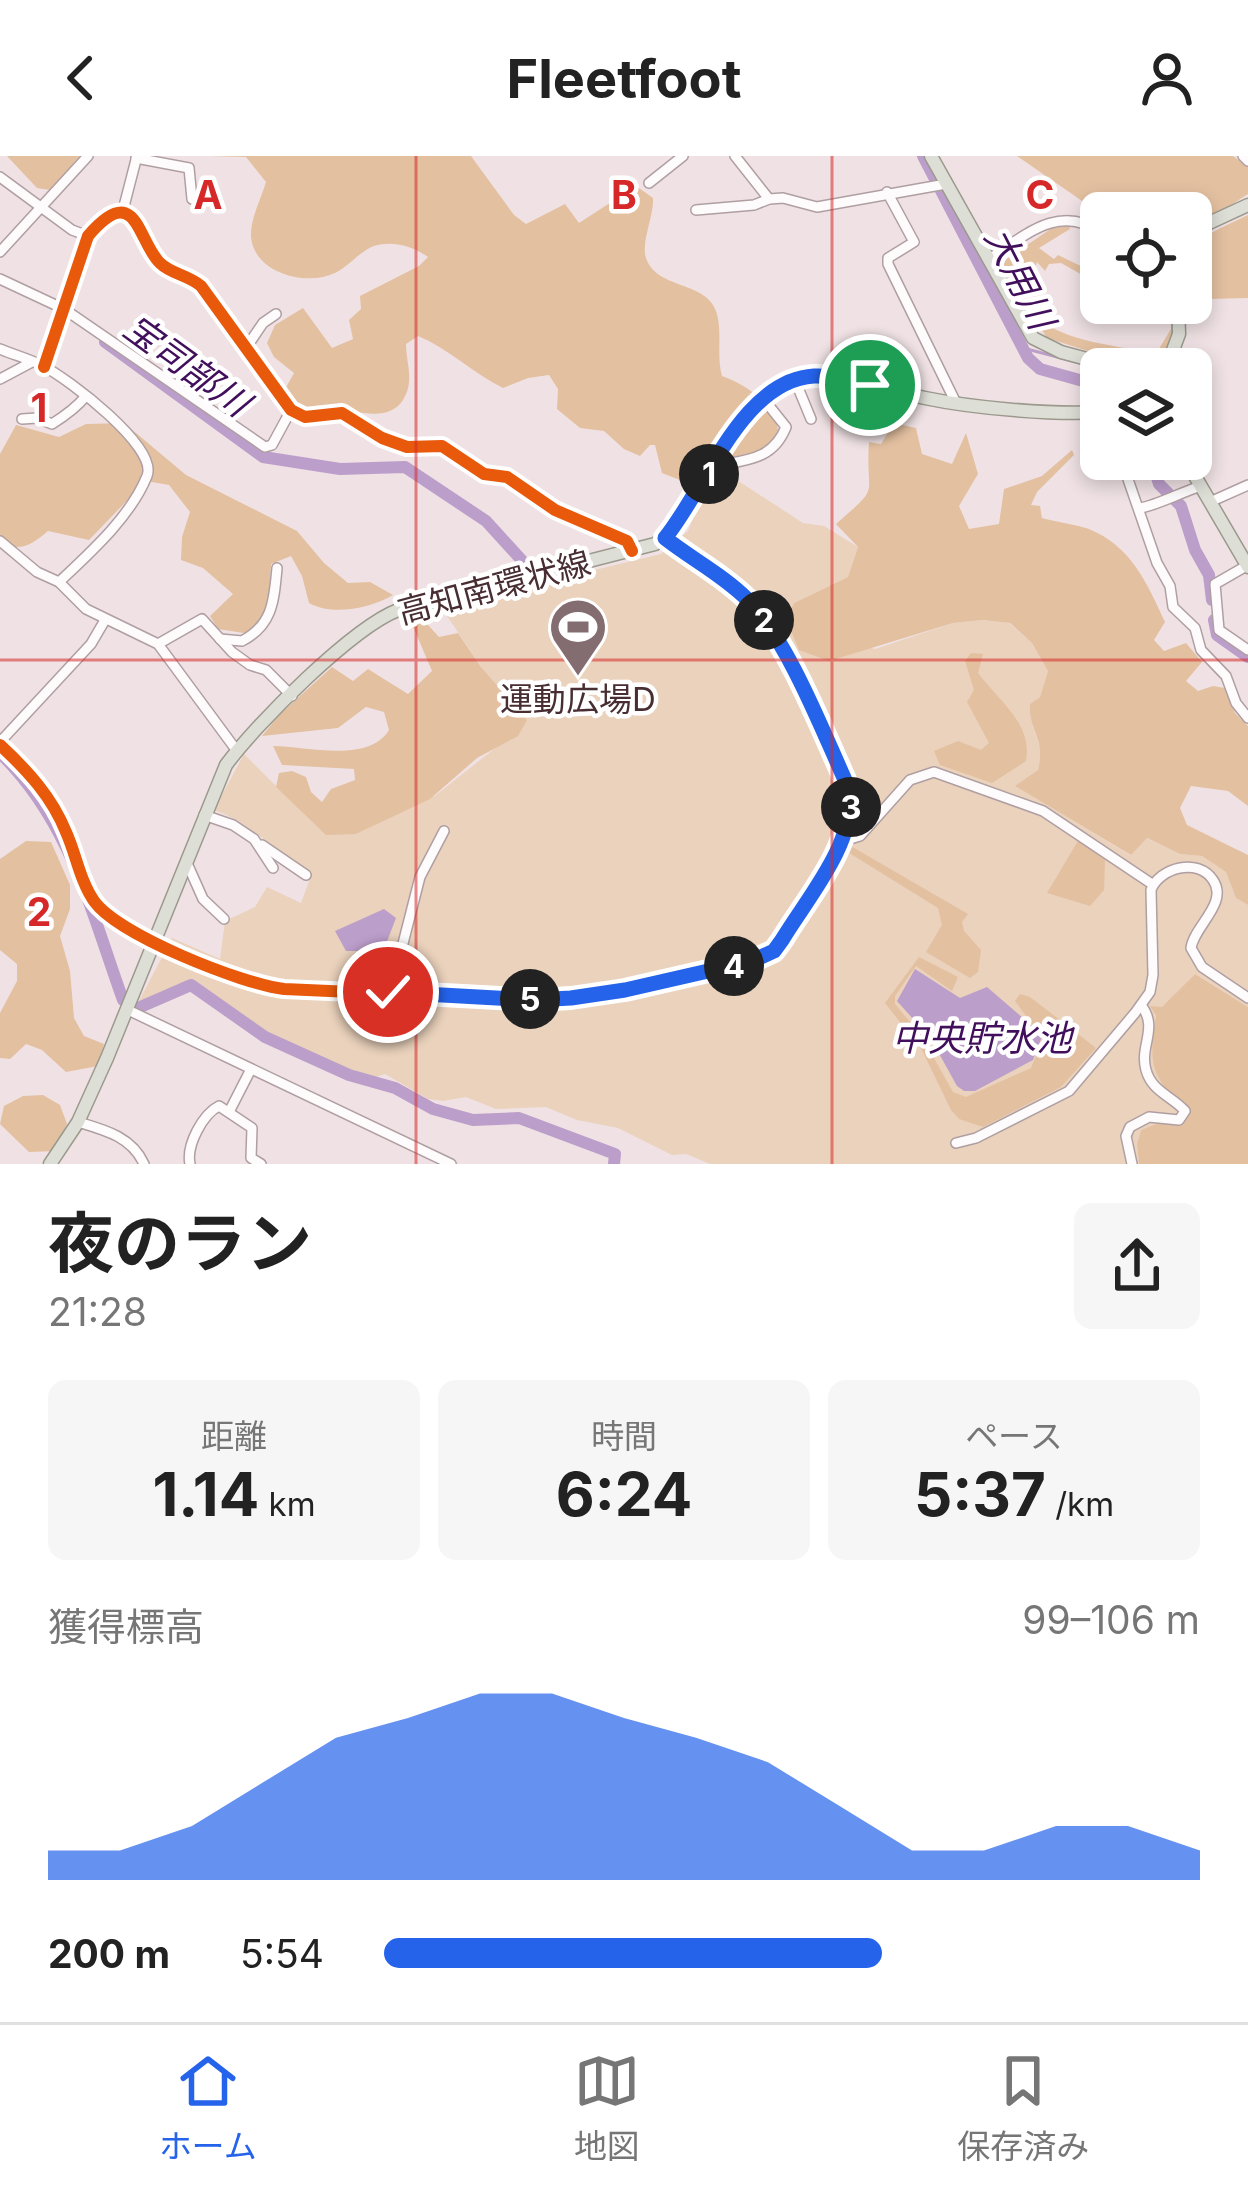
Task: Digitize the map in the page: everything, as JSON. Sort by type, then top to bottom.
[{"type":"main road","points":[[931,156],[940,185],[1033,338],[1080,357]]},
{"type":"main road","points":[[1212,222],[1248,205]]},
{"type":"main road","points":[[665,538],[762,397],[790,381],[835,377],[956,403],[1080,411]]},
{"type":"main road","points":[[1197,480],[1248,566]]},
{"type":"main road","name":"高知南環状線","points":[[50,1164],[78,1122],[204,815],[237,751],[381,616],[632,551],[665,538]]},
{"type":"street","points":[[0,252],[88,156]]},
{"type":"street","points":[[649,183],[682,156]]},
{"type":"street","points":[[735,156],[769,199]]},
{"type":"street","points":[[122,214],[136,157],[189,168],[192,199]]},
{"type":"street","points":[[0,177],[88,236]]},
{"type":"street","points":[[695,210],[783,198],[817,207],[940,185]]},
{"type":"street","points":[[887,192],[914,242],[888,258],[887,264],[956,403]]},
{"type":"street","points":[[44,367],[88,236],[103,219],[122,214],[143,229],[152,254],[163,266],[201,286],[291,410],[305,417],[342,413],[382,438],[407,447],[442,446],[484,475],[507,477],[555,509],[627,541],[632,551]]},
{"type":"street","points":[[988,260],[1048,221],[1080,222]]},
{"type":"street","points":[[0,279],[64,309],[265,448],[272,445],[291,410]]},
{"type":"street","points":[[247,348],[262,323],[276,314]]},
{"type":"street","points":[[0,349],[44,367],[85,397],[140,446],[148,460],[147,478],[107,535],[59,582]]},
{"type":"street","points":[[0,379],[32,362]]},
{"type":"street","points":[[790,381],[800,390],[811,418]]},
{"type":"street","points":[[22,419],[52,424],[85,397]]},
{"type":"street","points":[[762,397],[793,439]]},
{"type":"street","points":[[714,466],[766,455],[786,427]]},
{"type":"street","points":[[1129,480],[1157,563],[1170,586],[1172,607],[1195,628],[1201,650],[1226,676],[1236,703],[1248,718]]},
{"type":"street","points":[[1210,502],[1248,485]]},
{"type":"street","points":[[1140,508],[1201,486]]},
{"type":"street","points":[[105,620],[91,644],[0,744],[52,803],[96,904],[116,922],[250,983],[535,1000],[571,998],[752,961],[774,951],[840,842],[851,807],[850,791],[760,613],[731,584],[665,538]]},
{"type":"street","points":[[0,541],[37,572],[59,582],[75,602],[158,644],[237,751]]},
{"type":"street","points":[[1201,650],[1216,631],[1215,584],[1248,566]]},
{"type":"street","points":[[220,639],[242,641],[263,626],[273,602],[277,568]]},
{"type":"street","points":[[158,644],[202,619],[250,665],[266,670],[292,696]]},
{"type":"street","points":[[1216,631],[1248,650]]},
{"type":"street","points":[[840,842],[860,836],[910,780],[934,772],[1043,811],[1152,884]]},
{"type":"street","points":[[204,815],[233,825],[306,875]]},
{"type":"street","points":[[354,990],[359,973],[384,971],[399,959],[420,877],[444,831]]},
{"type":"street","points":[[262,845],[266,863],[273,868]]},
{"type":"street","points":[[186,861],[203,899],[224,920]]},
{"type":"street","points":[[956,1143],[976,1138],[1069,1090],[1141,1005],[1154,975],[1152,884],[1157,876],[1176,867],[1209,874],[1215,882],[1215,903],[1194,932],[1191,948],[1202,967],[1248,998]]},
{"type":"street","points":[[1132,1164],[1126,1136],[1130,1126],[1149,1117],[1179,1120],[1185,1111],[1164,1097],[1148,1076],[1145,1059],[1151,1025],[1141,1005]]},
{"type":"street","points":[[126,1010],[447,1163]]},
{"type":"street","points":[[229,1112],[250,1069]]},
{"type":"street","points":[[190,1164],[190,1149],[207,1114],[219,1106],[252,1128],[251,1157],[261,1164]]},
{"type":"street","points":[[78,1122],[131,1144],[144,1164]]},
{"type":"shaded area","points":[[7,156],[80,156],[50,190],[37,188]]},
{"type":"shaded area","points":[[209,156],[471,156],[514,215],[526,224],[565,204],[579,223],[636,186],[653,198],[645,247],[650,266],[710,301],[718,319],[722,376],[761,399],[774,417],[779,438],[766,453],[709,464],[685,505],[675,506],[690,484],[662,473],[655,445],[640,456],[604,431],[580,428],[557,409],[558,389],[549,375],[503,388],[418,336],[406,344],[409,386],[403,400],[389,412],[300,410],[284,391],[294,373],[274,357],[267,343],[275,325],[303,308],[332,348],[353,339],[349,320],[361,309],[360,296],[428,257],[402,245],[381,244],[323,277],[283,274],[261,260],[251,237],[266,182],[246,157]]},
{"type":"shaded area","points":[[1017,156],[1233,156],[1248,167],[1248,194],[1212,217],[1212,192],[1080,192],[1080,200]]},
{"type":"shaded area","points":[[1248,215],[1248,298],[1212,299],[1212,233]]},
{"type":"shaded area","points":[[1052,228],[1070,229],[1039,248],[1054,259],[1058,255],[1080,266],[1080,274],[1061,263],[1049,264],[1045,271],[1037,262],[1034,271],[1022,271],[1036,316],[1076,337],[1126,348],[1080,349],[1047,338],[999,264]]},
{"type":"shaded area","points":[[1171,324],[1176,324],[1171,348],[1159,348]]},
{"type":"shaded area","points":[[124,423],[186,475],[297,531],[348,583],[370,582],[393,595],[351,609],[318,607],[309,603],[291,556],[271,564],[268,614],[250,634],[218,629],[210,616],[233,594],[203,568],[181,560],[190,512],[169,485],[146,481],[89,540],[48,531],[26,546],[0,543],[0,454],[16,425],[59,437],[86,424]]},
{"type":"shaded area","points":[[894,423],[916,428],[922,454],[952,464],[966,433],[978,474],[959,506],[969,529],[999,524],[1004,489],[1042,476],[1072,450],[1074,455],[1037,492],[1031,505],[1040,506],[1042,518],[1104,536],[1127,556],[1165,622],[1154,640],[1164,651],[1186,643],[1202,662],[1186,681],[1198,691],[1225,688],[1235,713],[1248,726],[1248,806],[1228,791],[1191,786],[1180,808],[1187,825],[1248,855],[1248,905],[1236,898],[1226,872],[1202,856],[1180,854],[1147,838],[1131,855],[1015,786],[1038,770],[1040,749],[1030,704],[1040,697],[1048,671],[1032,643],[1010,623],[953,623],[829,661],[799,650],[786,619],[794,603],[848,577],[858,547],[836,524],[869,489],[869,442],[881,444]]},
{"type":"shaded area","points":[[723,471],[803,523],[824,526],[858,547],[848,577],[794,603],[786,619],[875,649],[953,623],[1009,623],[1032,643],[1048,671],[1040,697],[1030,704],[1040,750],[1038,770],[1016,786],[1130,855],[1146,838],[1180,854],[1202,856],[1226,872],[1236,898],[1248,905],[1248,1007],[1195,974],[1156,1014],[1152,1039],[1186,1112],[1141,1130],[1139,1164],[710,1164],[686,1154],[672,1155],[618,1128],[577,1120],[546,1107],[496,1109],[466,1097],[428,1099],[385,1074],[368,1080],[267,1033],[190,980],[139,1001],[172,938],[220,959],[225,921],[255,907],[267,887],[301,903],[311,876],[253,831],[214,810],[244,754],[288,798],[356,834],[436,795],[499,745],[484,671],[441,607],[661,554],[688,531],[701,498]]},
{"type":"shaded area","points":[[419,615],[439,637],[458,633],[527,720],[518,736],[477,758],[430,799],[356,834],[326,835],[276,787],[279,773],[292,771],[306,777],[311,792],[322,802],[331,789],[355,780],[354,769],[282,765],[273,746],[336,751],[367,747],[389,730],[384,712],[366,707],[338,728],[262,736],[332,667],[353,681],[368,669],[408,694],[432,671],[409,617]]},
{"type":"shaded area","points":[[971,653],[983,654],[978,673],[1019,724],[1027,748],[1026,761],[992,783],[940,765],[934,751],[958,741],[981,750],[989,743],[967,702],[974,690],[965,661]]},
{"type":"shaded area","points":[[26,841],[51,842],[70,885],[70,909],[60,936],[70,971],[74,1018],[84,1036],[104,1044],[98,1066],[66,1072],[42,1050],[26,1044],[10,1059],[0,1058],[0,1013],[17,981],[17,964],[0,950],[0,859]]},
{"type":"shaded area","points":[[1078,841],[1105,858],[1104,890],[1090,906],[1047,893]]},
{"type":"shaded area","points":[[849,845],[968,914],[962,922],[981,950],[978,972],[970,978],[926,952],[942,925],[938,908],[846,851]]},
{"type":"shaded area","points":[[919,957],[958,977],[952,991],[916,966],[895,996],[895,1004],[921,1035],[953,1092],[966,1097],[1031,1068],[1043,1039],[1015,1001],[1020,994],[1096,1048],[1061,1087],[983,1127],[959,1119],[922,1050],[885,1003]]},
{"type":"shaded area","points":[[1195,974],[1248,1007],[1248,1164],[1139,1164],[1141,1130],[1186,1112],[1155,1068],[1156,1015],[1150,1006],[1162,1007]]},
{"type":"shaded area","points":[[43,1095],[60,1105],[67,1124],[56,1151],[29,1152],[0,1124],[4,1106],[23,1096]]},
{"type":"water","points":[[384,909],[396,918],[386,944],[368,951],[346,951],[335,931]]},
{"type":"water","name":"中央貯水池","points":[[915,969],[960,998],[987,987],[1038,1031],[1041,1039],[1033,1060],[975,1091],[957,1086],[931,1039],[897,1001]]},
{"type":"waterway","name":"大用川","points":[[923,156],[1028,358],[1040,369],[1080,380]]},
{"type":"waterway","name":"宝司部川","points":[[105,342],[263,457],[340,469],[405,467],[486,521],[527,566]]},
{"type":"waterway","points":[[1023,348],[1080,363]]},
{"type":"waterway","name":"大用川","points":[[1158,480],[1181,506],[1209,575],[1212,600]]},
{"type":"waterway","name":"大用川","points":[[1214,620],[1217,635],[1248,657]]},
{"type":"waterway","points":[[0,753],[24,779],[61,838],[123,1000]]},
{"type":"waterway","points":[[138,1008],[191,985],[265,1037],[349,1075],[473,1120],[519,1118],[615,1154],[614,1164]]},
{"type":"cycle path","points":[[44,367],[88,236],[104,220],[126,214],[160,263],[201,286],[291,410],[305,417],[342,413],[382,438],[407,447],[442,446],[484,474],[507,477],[555,510],[627,541],[632,551]]},
{"type":"cycle path","points":[[0,745],[54,807],[89,893],[107,914],[182,956],[265,985],[535,1000],[592,996],[752,961],[774,951],[823,878],[847,827],[849,794],[812,706],[763,620],[732,586],[665,538]]},
{"type":"place","name":"運動広場D","points":[[578,678]]},
{"type":"route","points":[[388,992],[535,1000],[592,996],[708,973],[774,951],[840,842],[849,819],[850,791],[760,613],[731,584],[665,538],[752,408],[772,389],[813,376],[870,385]]}]
